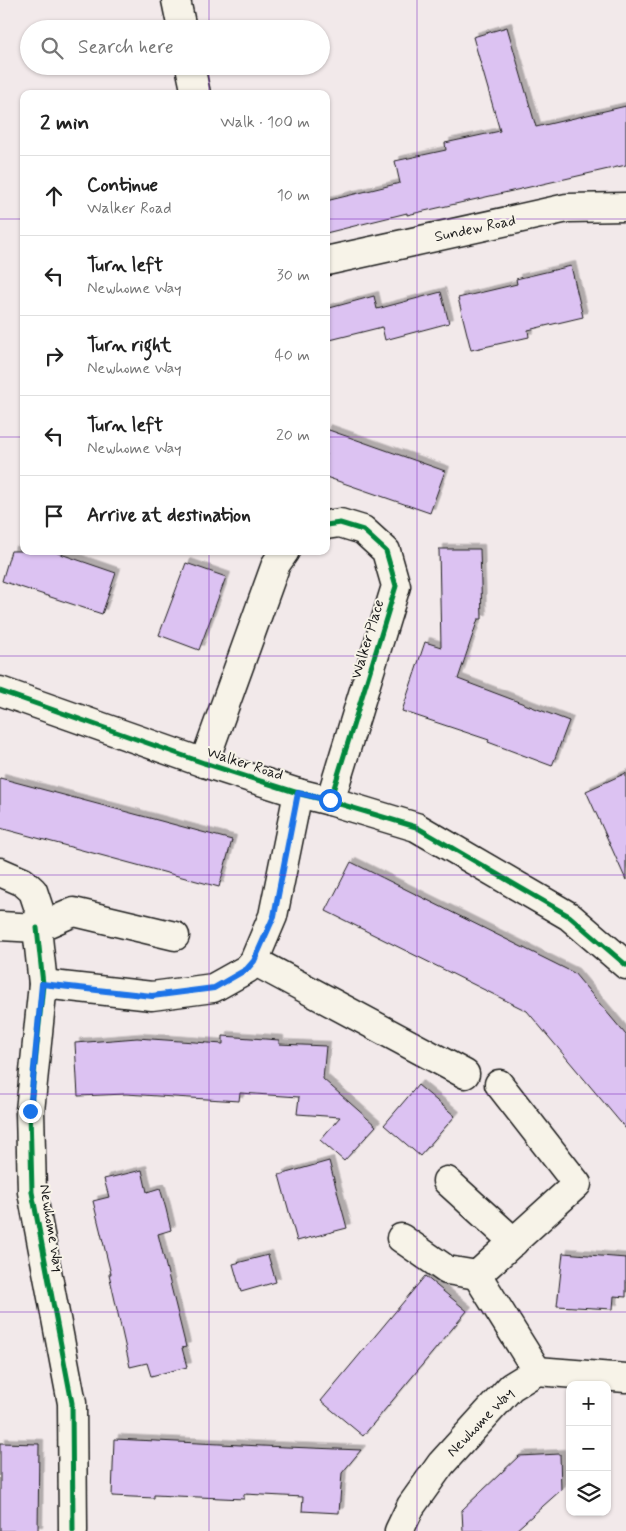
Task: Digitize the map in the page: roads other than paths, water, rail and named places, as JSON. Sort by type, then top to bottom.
[{"type":"street","points":[[176,0],[180,20]]},
{"type":"street","points":[[192,75],[195,90]]},
{"type":"street","name":"Sundew Road","points":[[330,260],[567,208],[626,207]]},
{"type":"street","name":"Walker Place","points":[[330,524],[340,523],[363,530],[386,552],[396,586],[330,800]]},
{"type":"street","points":[[204,763],[276,564],[282,555]]},
{"type":"street","name":"Walker Road","points":[[0,691],[204,763],[298,793],[330,800],[416,828],[569,916],[626,966]]},
{"type":"street","points":[[42,984],[152,996],[214,988],[247,969],[254,961],[274,916],[298,793]]},
{"type":"street","name":"Newhome Way","points":[[0,872],[23,882],[33,891],[39,909],[37,928],[42,984],[30,1111],[32,1192],[72,1404],[72,1531]]},
{"type":"street","points":[[0,926],[37,928],[74,912],[175,936]]},
{"type":"street","points":[[254,961],[465,1074]]},
{"type":"street","points":[[477,1276],[577,1184],[498,1084]]},
{"type":"street","points":[[448,1181],[514,1242]]},
{"type":"street","points":[[401,1238],[447,1270],[477,1276],[537,1371],[626,1378]]},
{"type":"street","name":"Newhome Way","points":[[398,1531],[411,1506],[441,1464],[511,1387],[537,1371]]}]
